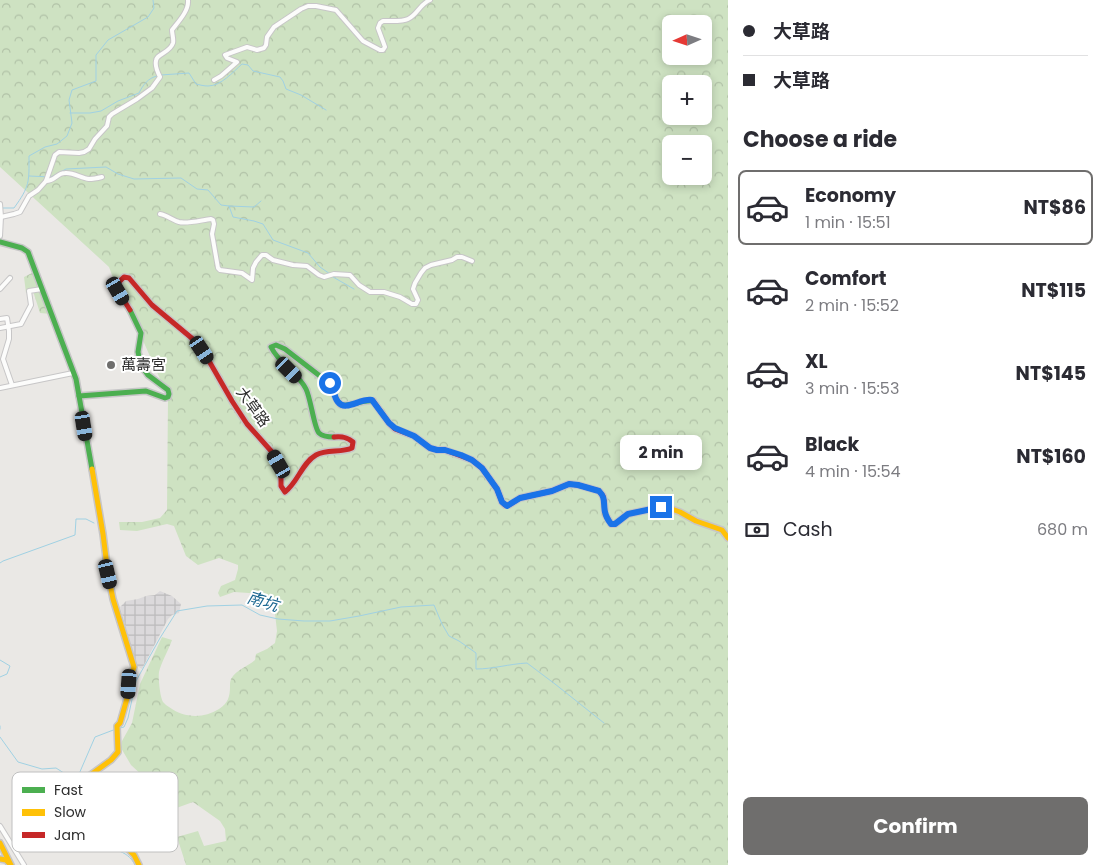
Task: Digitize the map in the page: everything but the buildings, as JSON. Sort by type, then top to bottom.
[{"type":"street","points":[[1,217],[20,212],[29,196],[38,190],[47,179],[54,155],[59,152],[79,153],[89,150],[107,126],[112,114],[152,88],[159,75],[157,57],[168,51],[171,46],[173,41],[172,30],[187,8],[188,0]]},
{"type":"street","points":[[214,80],[236,62],[225,55],[246,47],[258,50],[264,48],[267,37],[274,27],[308,6],[336,10],[363,41],[383,50],[385,47],[378,28],[380,23],[410,19],[424,3],[430,0]]},
{"type":"street","points":[[47,179],[53,180],[64,173],[89,179],[102,177]]},
{"type":"street","points":[[0,204],[0,236]]},
{"type":"street","points":[[160,214],[182,222],[213,220],[212,234],[218,268],[220,270],[242,273],[252,280],[253,268],[256,262],[262,255],[266,255],[273,260],[307,266],[319,276],[350,275],[359,285],[370,292],[384,292],[400,296],[412,304],[416,304],[418,300],[414,289],[415,284],[420,273],[425,268],[458,257],[472,261]]},
{"type":"street","points":[[0,242],[22,248],[28,252],[76,379],[103,534],[108,574],[116,607],[135,667],[133,672],[129,674],[128,695],[118,729],[118,752],[112,760],[95,772]]},
{"type":"street","name":"大草路","points":[[79,396],[146,391],[165,398],[168,397],[168,390],[148,376],[138,358],[140,331],[118,291],[119,280],[124,277],[129,278],[152,305],[194,340],[247,424],[272,452],[281,471],[281,486],[285,492],[298,479],[307,462],[316,455],[325,452],[348,450],[352,448],[353,442],[350,438],[343,436],[323,437],[319,434],[314,421],[309,394],[305,386],[272,350],[271,347],[276,345],[285,349],[330,383],[337,401],[341,405],[352,405],[362,400],[372,400],[395,428],[414,436],[430,448],[445,450],[472,460],[482,468],[497,489],[505,505],[509,505],[520,498],[552,491],[569,484],[578,485],[602,493],[606,518],[611,524],[615,524],[628,514],[661,507],[680,512],[696,521],[722,530],[728,538]]},
{"type":"street","points":[[0,289],[10,278]]},
{"type":"street","points":[[0,328],[21,324],[31,305],[29,291],[42,289]]},
{"type":"street","points":[[0,319],[7,318],[8,339],[3,359],[12,385]]},
{"type":"street","points":[[0,388],[73,373]]},
{"type":"street","points":[[0,826],[12,846]]},
{"type":"street","points":[[0,843],[11,865]]},
{"type":"street","points":[[16,852],[24,865]]},
{"type":"street","points":[[133,852],[139,865]]},
{"type":"street","points":[[0,859],[6,860],[11,865]]},
{"type":"shaded area","points":[[160,591],[172,596],[181,604],[179,613],[172,615],[168,619],[142,669],[137,666],[120,607],[126,601],[155,595]]},
{"type":"green space","points":[[0,0],[728,0],[728,865],[186,865],[178,837],[198,831],[204,846],[226,841],[225,829],[220,821],[193,802],[178,807],[178,772],[139,772],[131,765],[121,748],[122,741],[132,723],[140,684],[162,637],[172,640],[159,672],[163,702],[175,711],[194,716],[200,716],[219,709],[228,699],[230,681],[233,676],[255,660],[256,654],[275,643],[277,631],[274,605],[263,594],[234,592],[220,597],[218,593],[221,586],[235,580],[238,565],[219,558],[198,565],[186,556],[174,526],[167,524],[137,531],[120,530],[119,522],[142,522],[160,518],[167,510],[168,397],[141,336],[118,291],[109,267],[0,167]]},
{"type":"green space","points":[[34,272],[51,314],[40,313],[33,291],[26,293],[24,277]]},
{"type":"waterway","points":[[0,208],[14,208],[26,189],[29,156],[45,147],[57,144],[67,136],[72,123],[69,100],[72,90],[96,81],[96,55],[108,40],[148,17],[154,8],[153,0]]},
{"type":"waterway","points":[[161,75],[189,73],[196,84],[208,86],[218,84],[242,64],[248,65],[253,71],[280,77],[286,89],[301,95],[326,110]]},
{"type":"waterway","points":[[70,113],[101,111],[118,101],[139,93],[146,82],[157,76]]},
{"type":"waterway","points":[[29,176],[51,177],[66,169],[106,167],[118,174],[134,179],[181,178],[197,189],[208,190],[221,205],[229,206],[233,217],[263,224],[273,240],[308,253],[320,267],[330,274]]},
{"type":"waterway","points":[[229,206],[254,207],[261,201]]},
{"type":"waterway","points":[[333,277],[354,289]]},
{"type":"waterway","points":[[0,563],[75,535],[76,519],[86,519],[94,523]]},
{"type":"waterway","name":"南坑","points":[[120,728],[124,727],[128,718],[136,681],[177,611],[207,606],[242,605],[260,615],[278,619],[304,621],[330,621],[401,607],[434,605],[449,636],[476,653],[476,669],[527,663],[604,723]]},
{"type":"waterway","points":[[0,660],[10,666],[7,674],[0,677]]},
{"type":"waterway","name":"南坑","points":[[80,772],[95,737],[116,729]]},
{"type":"waterway","points":[[0,737],[18,762],[42,769],[56,768],[62,772]]},
{"type":"waterway","name":"南坑","points":[[122,852],[132,859],[135,865]]},
{"type":"traffic: fast","points":[[0,242],[22,248],[28,252],[76,379],[92,469]]},
{"type":"traffic: fast","points":[[79,396],[146,391],[165,398],[168,397],[168,390],[148,375],[141,365],[138,352],[141,333],[130,310]]},
{"type":"traffic: fast","points":[[334,437],[324,436],[319,433],[303,383],[279,359],[271,347],[276,345],[285,349],[329,383],[341,405],[373,401]]},
{"type":"traffic: slow","points":[[92,469],[113,599],[134,667],[129,673],[128,695],[120,723],[117,726],[118,752],[111,760],[94,772]]},
{"type":"traffic: slow","points":[[604,501],[605,514],[611,524],[615,524],[628,514],[661,507],[680,512],[696,521],[722,530],[728,538]]},
{"type":"traffic: slow","points":[[0,843],[11,865]]},
{"type":"traffic: slow","points":[[131,852],[139,865]]},
{"type":"traffic: slow","points":[[0,859],[6,860],[9,863]]},
{"type":"traffic: jam","points":[[130,310],[118,291],[118,283],[124,277],[129,278],[152,305],[194,340],[247,424],[272,452],[279,464],[281,486],[285,492],[311,458],[325,452],[352,448],[353,442],[349,439],[334,437]]},
{"type":"traffic: jam","points":[[373,401],[395,429],[414,436],[430,448],[445,450],[472,460],[482,468],[497,489],[505,505],[509,505],[520,498],[552,491],[569,484],[599,491],[604,501]]},
{"type":"place","name":"萬壽宮","points":[[111,365]]},
{"type":"route","points":[[330,383],[337,401],[341,405],[352,405],[362,400],[372,400],[395,428],[414,436],[430,448],[445,450],[472,460],[482,468],[497,489],[502,502],[507,506],[520,498],[552,491],[569,484],[602,493],[604,496],[606,518],[611,524],[620,522],[628,514],[661,507]]}]
